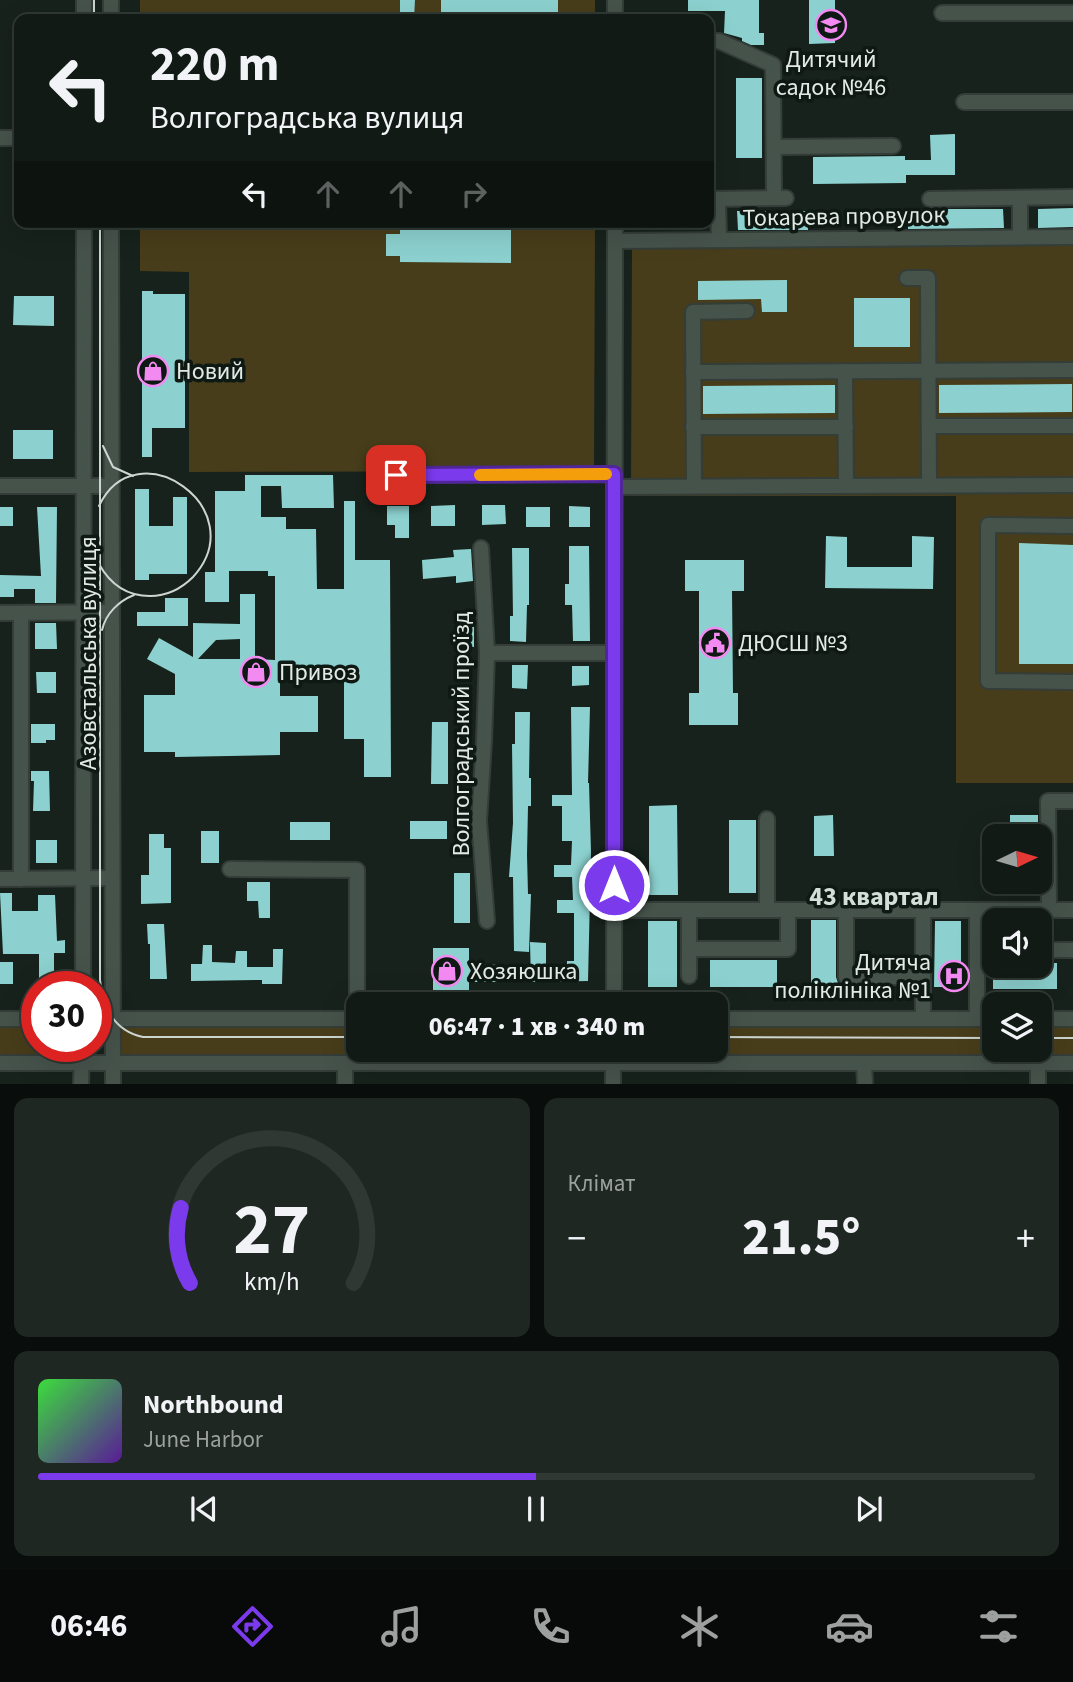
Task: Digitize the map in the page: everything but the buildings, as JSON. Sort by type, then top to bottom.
[{"type":"street","points":[[942,13],[1073,13]]},
{"type":"street","points":[[714,41],[773,65],[774,147],[780,198],[714,199],[719,240]]},
{"type":"street","points":[[964,102],[1073,102]]},
{"type":"street","points":[[774,147],[893,146]]},
{"type":"street","points":[[930,199],[1073,197]]},
{"type":"street","points":[[1020,198],[1020,237]]},
{"type":"street","name":"Азовстальська вулиця","points":[[83,971],[84,228]]},
{"type":"street","name":"Азовстальська вулиця","points":[[106,971],[111,878],[111,228]]},
{"type":"street","points":[[614,992],[615,228]]},
{"type":"street","name":"Токарева провулок","points":[[615,240],[1073,237]]},
{"type":"street","points":[[907,278],[928,278],[929,485]]},
{"type":"street","points":[[694,486],[693,312],[747,311]]},
{"type":"street","points":[[693,372],[1073,370]]},
{"type":"street","points":[[845,371],[846,486]]},
{"type":"street","points":[[929,426],[1073,426]]},
{"type":"street","points":[[694,427],[846,427]]},
{"type":"street","points":[[396,475],[694,486],[1073,485]]},
{"type":"street","points":[[0,486],[111,486]]},
{"type":"street","points":[[1073,526],[988,525],[988,681],[1073,682]]},
{"type":"street","name":"Волгоградський проїзд","points":[[481,548],[487,653],[479,821],[487,921]]},
{"type":"street","points":[[0,613],[111,612]]},
{"type":"street","points":[[21,613],[21,879]]},
{"type":"street","points":[[487,653],[614,653]]},
{"type":"street","points":[[1049,908],[1048,801],[1073,801]]},
{"type":"street","points":[[767,820],[767,911]]},
{"type":"street","points":[[230,869],[357,870],[358,992]]},
{"type":"street","points":[[0,879],[111,878]]},
{"type":"street","points":[[689,949],[788,949],[788,910]]},
{"type":"street","points":[[846,910],[846,977],[923,977]]},
{"type":"street","points":[[614,911],[982,911]]},
{"type":"street","points":[[689,911],[689,976]]},
{"type":"street","points":[[923,911],[923,1019]]},
{"type":"street","points":[[977,911],[977,1019]]},
{"type":"street","points":[[1052,911],[1073,911]]},
{"type":"street","points":[[977,950],[982,950]]},
{"type":"street","points":[[1052,950],[1073,950]]},
{"type":"street","points":[[0,1019],[21,1019]]},
{"type":"street","points":[[112,1019],[346,1019]]},
{"type":"street","points":[[728,1019],[982,1019]]},
{"type":"street","points":[[1052,1019],[1073,1019]]},
{"type":"street","name":"Азовстальська вулиця","points":[[112,1057],[113,1083]]},
{"type":"street","points":[[728,1059],[864,1063],[1073,1063]]},
{"type":"street","points":[[0,1063],[383,1062]]},
{"type":"street","points":[[613,1062],[613,1083]]},
{"type":"street","points":[[80,1083],[81,1063]]},
{"type":"street","points":[[345,1063],[345,1083]]},
{"type":"street","points":[[864,1063],[864,1083]]},
{"type":"street","points":[[1038,1063],[1038,1083]]},
{"type":"shaded area","points":[[140,0],[595,0],[595,14],[140,14]]},
{"type":"shaded area","points":[[140,228],[595,228],[594,471],[189,472],[189,272],[140,271]]},
{"type":"shaded area","points":[[1073,240],[1073,783],[956,783],[956,496],[631,496],[632,244]]},
{"type":"shaded area","points":[[0,1023],[21,1023],[21,1058],[0,1058]]},
{"type":"shaded area","points":[[116,1023],[346,1023],[346,1058],[117,1058]]},
{"type":"shaded area","points":[[728,1023],[982,1023],[982,1059],[728,1059]]},
{"type":"shaded area","points":[[1052,1023],[1073,1023],[1073,1059],[1052,1059]]},
{"type":"tram line","points":[[94,0],[94,14]]},
{"type":"tram line","points":[[100,228],[100,980],[104,1000],[117,1024],[124,1030],[143,1037],[346,1037]]},
{"type":"tram line","points":[[103,446],[113,467],[133,476]]},
{"type":"tram line","points":[[99,506],[116,484],[138,474],[161,476],[183,486],[200,504],[210,526],[208,551],[193,577],[168,593],[156,596],[134,594],[114,583],[99,564]]},
{"type":"tram line","points":[[102,630],[114,608],[134,595]]},
{"type":"tram line","points":[[728,1037],[982,1038]]},
{"type":"tram line","points":[[1052,1038],[1073,1038]]},
{"type":"slow traffic","points":[[480,475],[606,474]]},
{"type":"place","name":"Дитячий садок №46","points":[[831,25]]},
{"type":"place","name":"Новий","points":[[153,371]]},
{"type":"place","name":"ДЮСШ №3","points":[[715,643]]},
{"type":"place","name":"Привоз","points":[[256,672]]},
{"type":"place","name":"Хозяюшка","points":[[447,971]]},
{"type":"place","name":"Дитяча поліклініка №1","points":[[954,976]]},
{"type":"district","name":"43 квартал","points":[[874,896]]},
{"type":"route","points":[[396,475],[614,474],[614,885]]}]
